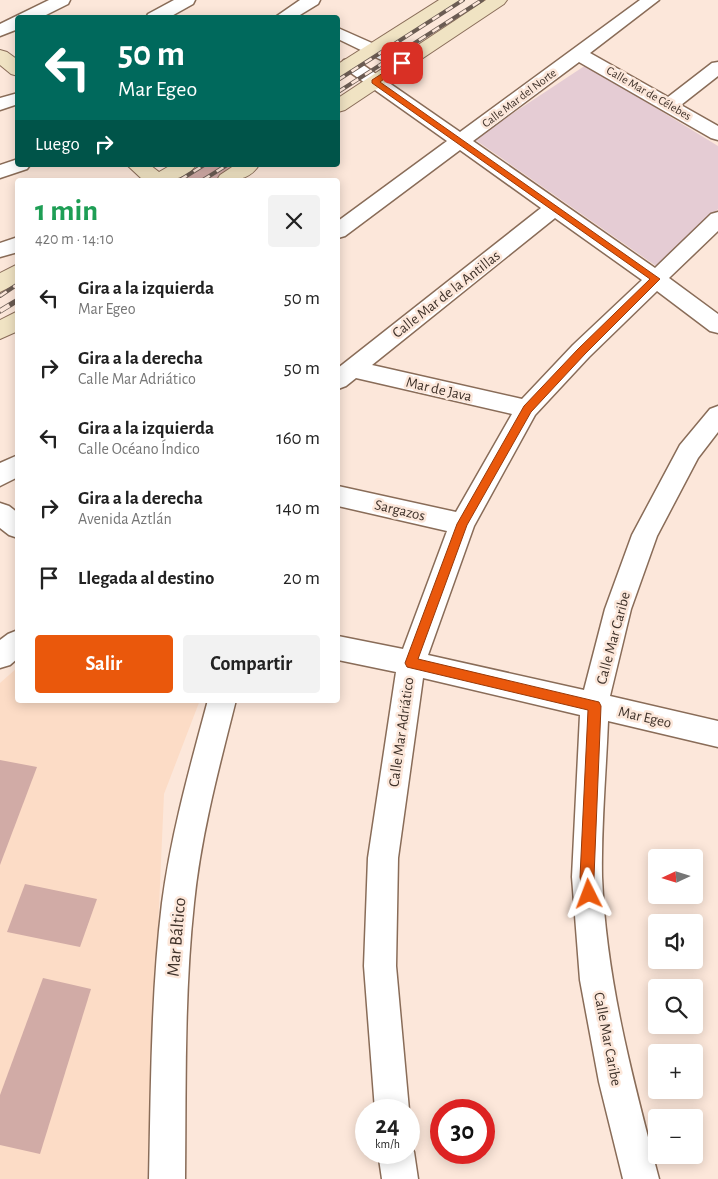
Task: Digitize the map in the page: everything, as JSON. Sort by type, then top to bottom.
[{"type":"main road","points":[[344,68],[451,0]]},
{"type":"main road","points":[[340,105],[498,0]]},
{"type":"main road","points":[[0,56],[15,68]]},
{"type":"main road","points":[[140,167],[153,178]]},
{"type":"main road","points":[[164,178],[183,167]]},
{"type":"main road","points":[[230,178],[246,167]]},
{"type":"main road","points":[[0,284],[15,274]]},
{"type":"main road","points":[[0,331],[15,322]]},
{"type":"street","points":[[32,15],[62,0]]},
{"type":"street","points":[[160,15],[187,0]]},
{"type":"street","points":[[293,15],[312,0]]},
{"type":"street","name":"Calle Mar del Norte","points":[[340,230],[652,0]]},
{"type":"street","points":[[0,31],[15,24]]},
{"type":"street","points":[[340,34],[402,63]]},
{"type":"street","name":"Calle Mar de Célebes","points":[[579,54],[718,134]]},
{"type":"street","points":[[670,105],[718,67]]},
{"type":"street","points":[[344,68],[374,82],[656,279],[718,325]]},
{"type":"street","points":[[0,104],[15,99]]},
{"type":"street","points":[[0,172],[15,167]]},
{"type":"street","name":"Calle Mar de la Antillas","points":[[344,375],[554,208]]},
{"type":"street","name":"Calle Mar Adriático","points":[[391,1099],[380,966],[383,858],[411,663],[462,524],[527,409],[581,351],[718,219]]},
{"type":"street","points":[[0,250],[15,245]]},
{"type":"street","name":"Mar de Java","points":[[344,375],[527,409]]},
{"type":"street","name":"Calle Mar Caribe","points":[[641,1179],[616,1082],[596,980],[587,877],[594,706],[618,610],[645,535],[689,452],[718,415]]},
{"type":"street","points":[[0,476],[15,466]]},
{"type":"street","name":"Sargazos","points":[[340,496],[462,524]]},
{"type":"street","points":[[0,513],[15,526]]},
{"type":"street","points":[[0,656],[15,644]]},
{"type":"street","name":"Mar Egeo","points":[[340,648],[718,734]]},
{"type":"street","name":"Mar Báltico","points":[[167,1179],[170,1013],[178,903],[191,825],[221,703]]},
{"type":"street","points":[[398,1164],[400,1179]]},
{"type":"shaded area","points":[[586,65],[718,146],[718,209],[656,266],[474,139]]},
{"type":"shaded area","points":[[15,670],[15,703],[199,703],[164,794],[147,1179],[0,1179],[0,683]]},
{"type":"building","points":[[177,167],[244,167],[227,178],[160,178]]},
{"type":"building","points":[[0,760],[37,767],[0,865]]},
{"type":"building","points":[[25,884],[97,899],[80,947],[7,932]]},
{"type":"building","points":[[43,978],[91,989],[40,1154],[0,1145],[0,1095]]},
{"type":"railway","points":[[340,79],[463,0]]},
{"type":"railway","points":[[340,91],[482,0]]},
{"type":"railway","points":[[183,178],[201,167]]},
{"type":"railway","points":[[206,178],[224,167]]},
{"type":"railway","points":[[0,296],[15,286]]},
{"type":"railway","points":[[0,311],[15,302]]},
{"type":"route","points":[[402,63],[374,82],[656,279],[581,351],[527,409],[462,524],[411,663],[594,706],[587,877],[589,894]]}]
